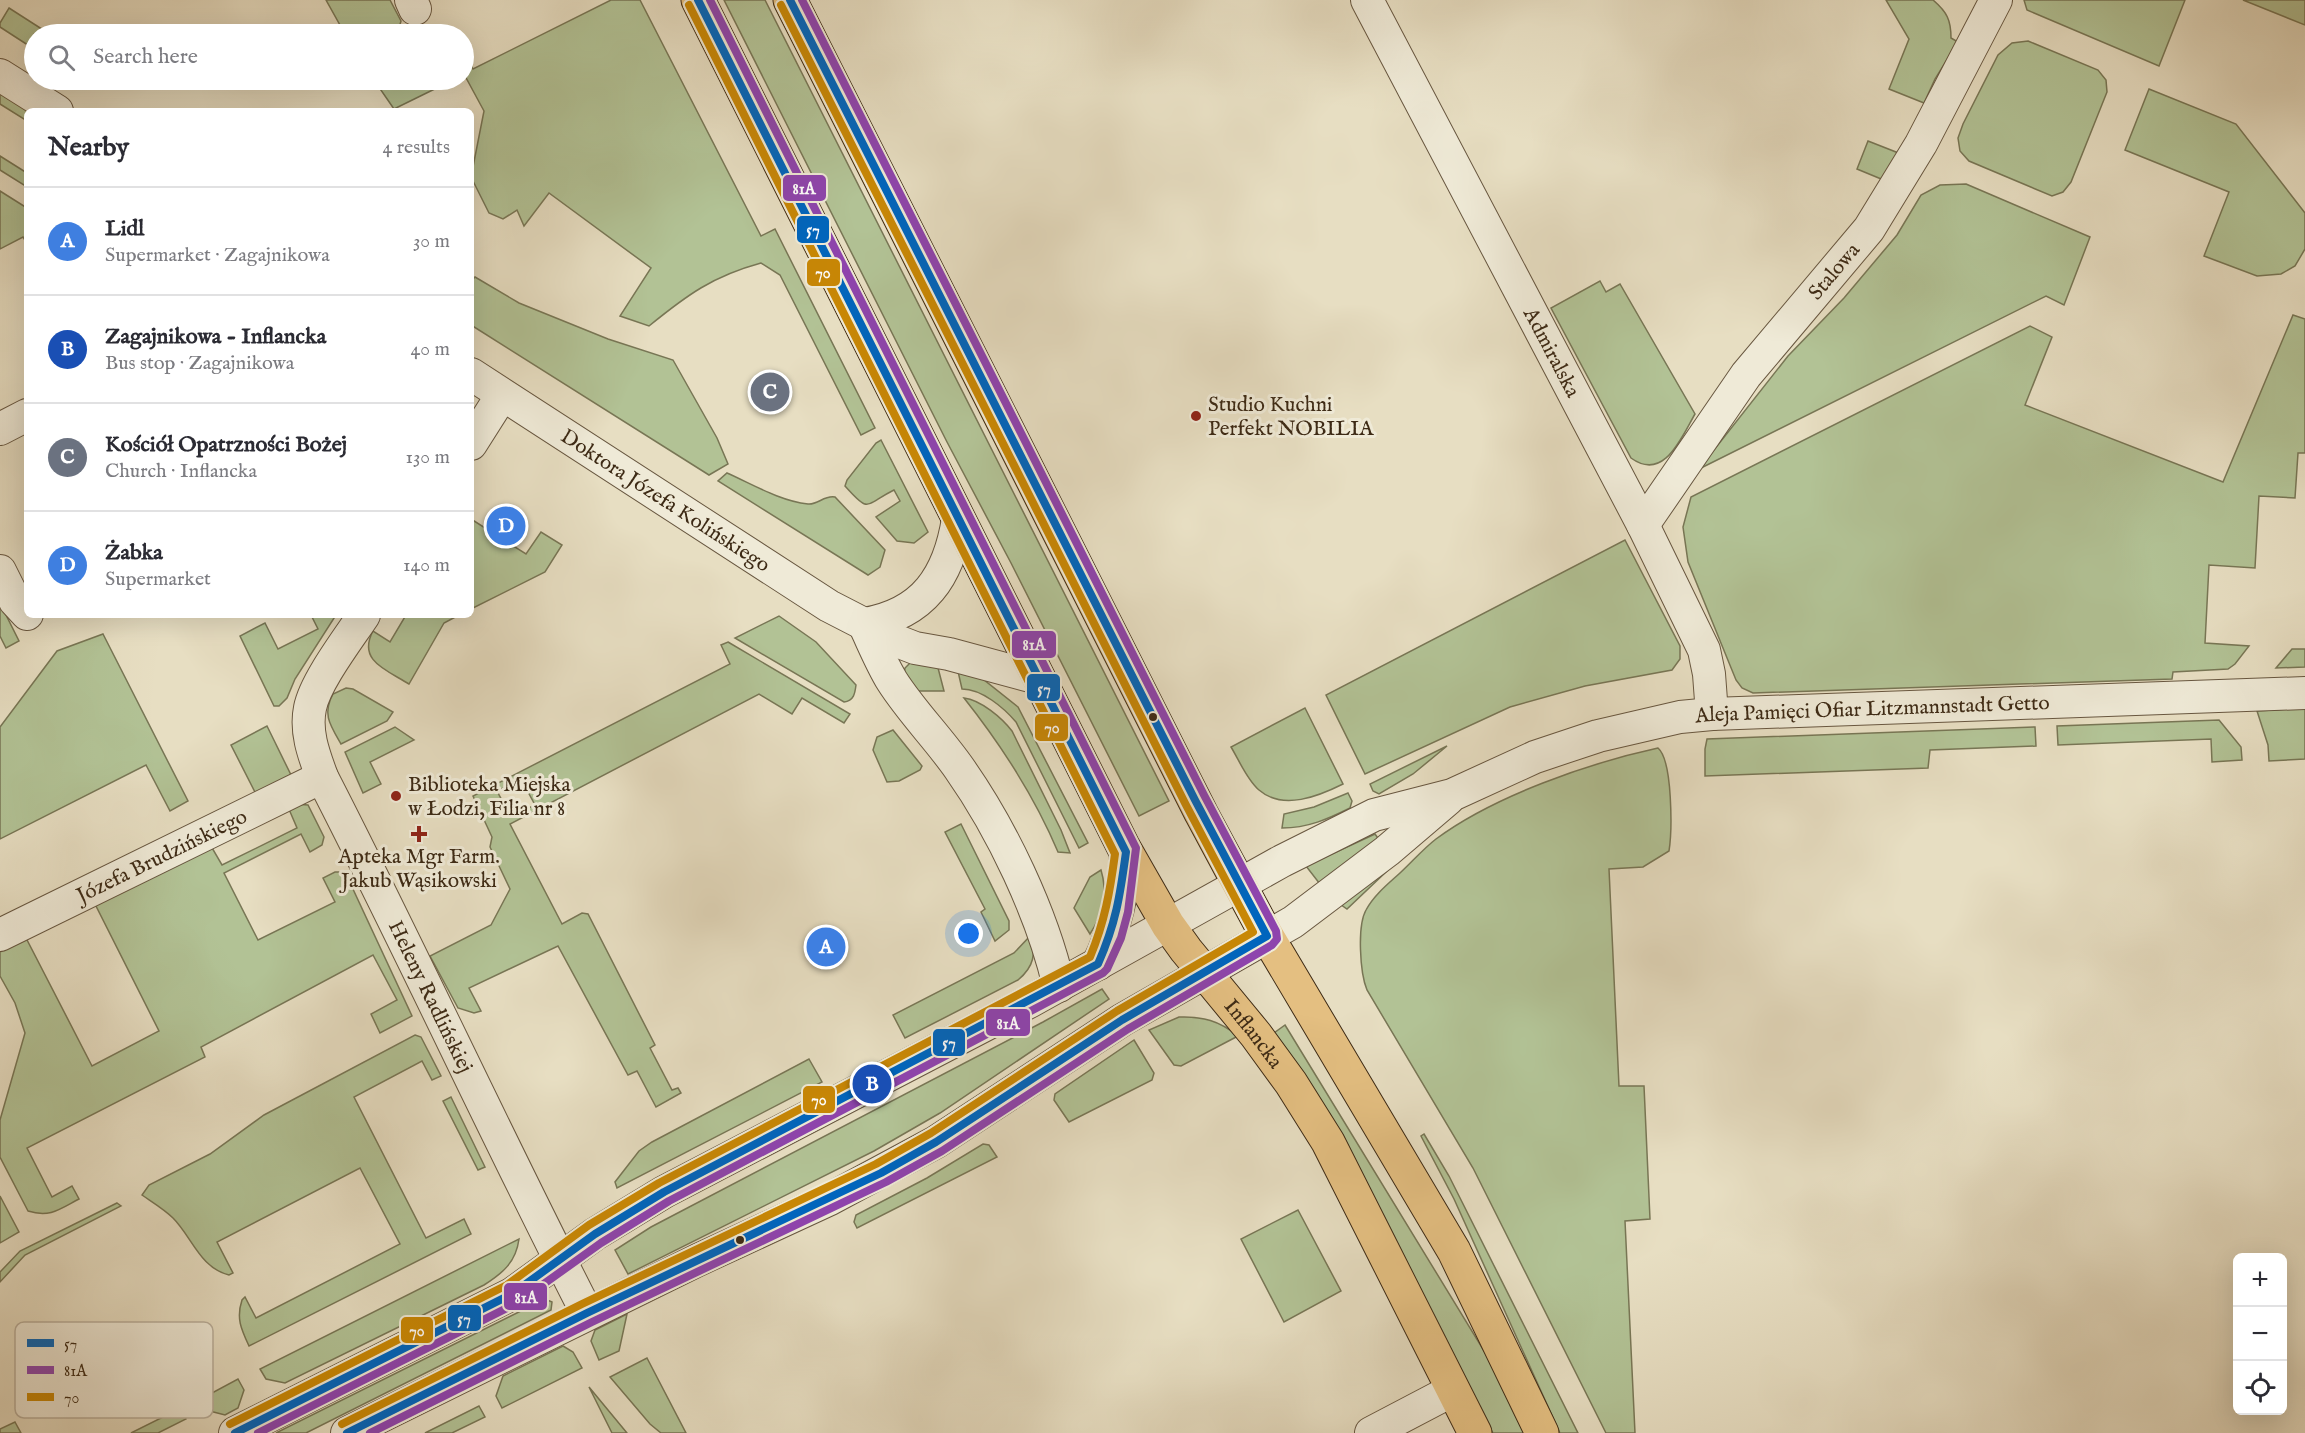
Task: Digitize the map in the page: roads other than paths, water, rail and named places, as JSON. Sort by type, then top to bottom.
[{"type":"main road","name":"Inflancka","points":[[698,0],[1126,852],[1168,925],[1203,973],[1256,1035],[1291,1083],[1328,1142],[1475,1433]]},
{"type":"main road","points":[[789,0],[1239,885],[1454,1251],[1542,1433]]},
{"type":"street","name":"Admiralska","points":[[1367,0],[1643,525],[1704,650],[1709,675],[1712,714]]},
{"type":"street","name":"Stalowa","points":[[1643,525],[1746,375],[1869,229],[1922,144],[1990,2]]},
{"type":"street","points":[[0,75],[52,108]]},
{"type":"street","name":"Doktora Józefa Kolińskiego","points":[[474,376],[798,587],[864,624],[915,648],[950,654],[1038,678]]},
{"type":"street","points":[[474,439],[502,395]]},
{"type":"street","points":[[0,429],[24,417]]},
{"type":"street","points":[[958,519],[955,540],[948,562],[930,591],[901,613],[882,621],[864,624],[878,656],[894,683],[957,766],[987,813],[1042,929],[1059,986]]},
{"type":"street","points":[[0,571],[15,601],[24,609]]},
{"type":"street","name":"Heleny Radlińskiej","points":[[362,618],[316,691],[309,709],[308,729],[311,749],[322,777],[429,989],[533,1209],[587,1313]]},
{"type":"street","name":"Aleja Pamięci Ofiar Litzmannstadt Getto","points":[[235,1433],[512,1294],[595,1234],[664,1192],[1059,986],[1298,852],[1374,815],[1452,795],[1535,757],[1598,736],[1680,717],[1712,714],[2305,693]]},
{"type":"street","name":"Józefa Brudzińskiego","points":[[0,935],[322,777]]},
{"type":"street","name":"Aleja Pamięci Ofiar Litzmannstadt Getto","points":[[347,1433],[587,1313],[880,1173],[936,1142],[1122,1020],[1323,901],[1387,851],[1452,795]]},
{"type":"street","points":[[1098,964],[1111,934],[1118,909],[1126,852]]},
{"type":"street","points":[[1371,1433],[1453,1390]]},
{"type":"place","name":"Kościół Opatrzności Bożej","points":[[770,392]]},
{"type":"place","name":"Studio Kuchni Perfekt NOBILIA","points":[[1196,416]]},
{"type":"place","name":"Żabka","points":[[506,526]]},
{"type":"place","name":"Biblioteka Miejska w Łodzi, Filia nr 8","points":[[396,796]]},
{"type":"place","name":"Apteka Mgr Farm. Jakub Wąsikowski","points":[[419,834]]},
{"type":"place","name":"Lidl","points":[[826,947]]},
{"type":"place","name":"Zagajnikowa - Inflancka","points":[[872,1084]]}]
